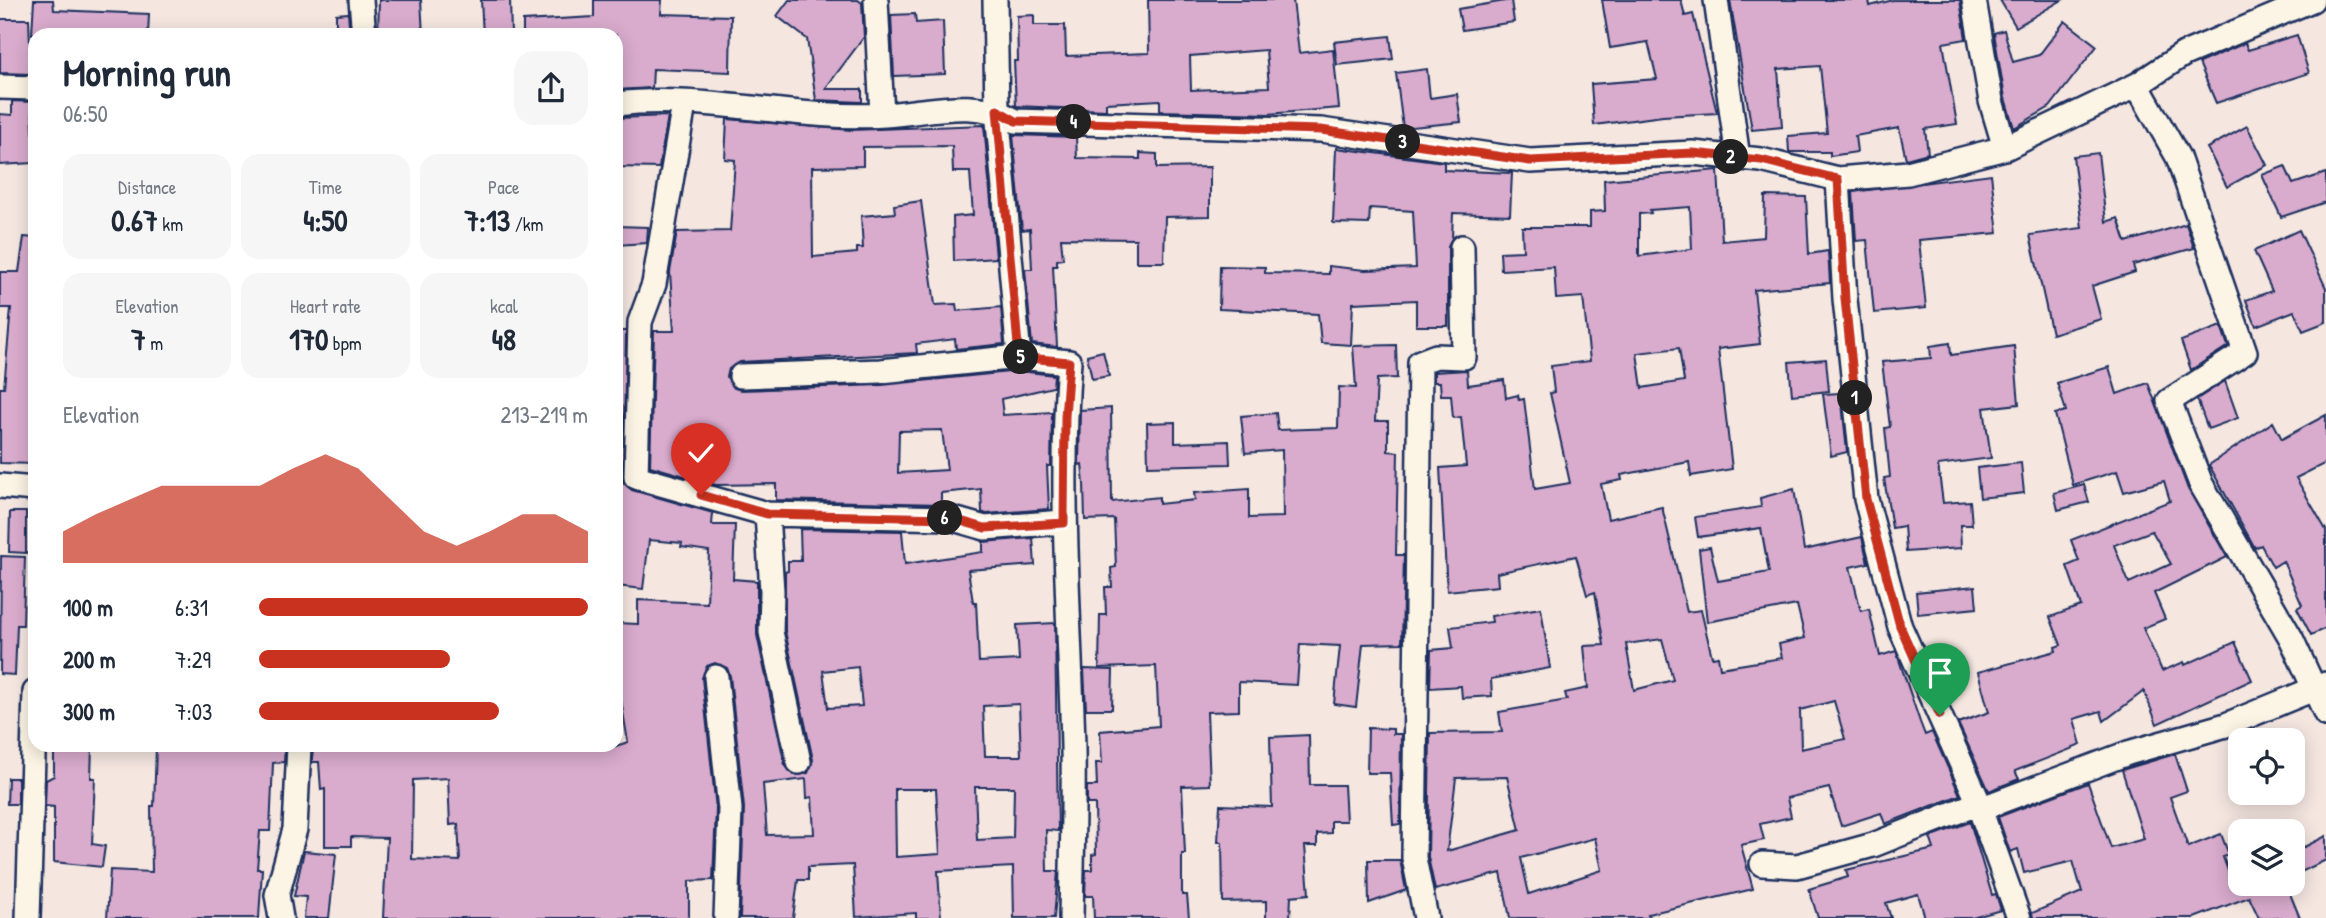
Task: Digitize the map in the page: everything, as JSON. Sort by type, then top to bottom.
[{"type":"street","points":[[362,0],[364,28]]},
{"type":"street","points":[[876,0],[882,116]]},
{"type":"street","points":[[995,0],[997,110],[1019,357]]},
{"type":"street","points":[[1716,0],[1738,158]]},
{"type":"street","points":[[1974,0],[1991,101],[2004,148]]},
{"type":"street","points":[[623,103],[644,100],[882,116],[969,106],[997,110],[1016,121],[1321,130],[1530,161],[1693,153],[1738,158],[1838,179],[1908,173],[2004,148],[2137,85],[2184,54],[2312,0]]},
{"type":"street","points":[[2137,85],[2178,157],[2245,352],[2169,401],[2201,484],[2320,687],[2326,714]]},
{"type":"street","points":[[0,88],[28,88]]},
{"type":"street","points":[[684,104],[654,284],[640,322],[636,477],[767,514],[950,518],[985,528],[1064,523]]},
{"type":"street","points":[[1838,179],[1845,299],[1866,499],[1900,626],[1979,806],[2019,918]]},
{"type":"street","points":[[1426,918],[1414,858],[1420,362],[1436,356],[1464,357],[1462,247]]},
{"type":"street","points":[[741,376],[881,371],[1019,357],[1069,362],[1065,417],[1064,523],[1073,749],[1071,918]]},
{"type":"street","points":[[0,486],[28,488]]},
{"type":"street","points":[[767,514],[772,591],[771,632],[799,762]]},
{"type":"street","points":[[716,677],[730,809],[726,918]]},
{"type":"street","points":[[1762,863],[1797,866],[1873,845],[2128,753],[2226,725],[2320,687]]},
{"type":"street","points":[[28,918],[33,752]]},
{"type":"street","points":[[281,918],[277,895],[295,829],[299,752]]},
{"type":"building","points":[[34,0],[53,0],[54,10],[149,14],[148,28],[32,28]]},
{"type":"building","points":[[379,0],[421,0],[423,28],[378,28]]},
{"type":"building","points":[[481,0],[510,0],[511,28],[483,28]]},
{"type":"building","points":[[594,0],[662,0],[661,14],[731,16],[730,72],[653,69],[652,88],[623,90],[623,28],[523,28],[523,21],[594,17]]},
{"type":"building","points":[[789,0],[858,0],[862,3],[864,37],[825,89],[862,89],[862,102],[816,100],[807,39],[777,16]]},
{"type":"building","points":[[1148,0],[1293,0],[1299,53],[1333,49],[1339,108],[1268,114],[1160,111],[1160,100],[1106,103],[1106,110],[1016,106],[1014,61],[1018,61],[1017,16],[1034,15],[1034,25],[1065,25],[1066,56],[1149,53]],"holes":[[[1266,50],[1269,87],[1191,90],[1190,56]]]},
{"type":"building","points":[[1511,0],[1514,22],[1462,30],[1458,9]]},
{"type":"building","points":[[1602,0],[1681,0],[1685,16],[1693,14],[1717,113],[1663,116],[1594,125],[1591,84],[1657,79],[1648,42],[1610,48]]},
{"type":"building","points":[[1730,0],[1869,0],[1870,6],[1893,0],[1960,0],[1966,39],[1943,43],[1957,124],[1925,129],[1928,153],[1906,159],[1899,128],[1855,136],[1857,152],[1830,156],[1830,152],[1789,152],[1788,136],[1827,133],[1820,66],[1778,69],[1782,127],[1752,130]]},
{"type":"building","points":[[2000,0],[2062,0],[2016,27]]},
{"type":"building","points":[[348,13],[349,28],[336,28],[336,14]]},
{"type":"building","points":[[915,14],[916,23],[943,21],[945,74],[894,76],[891,15]]},
{"type":"building","points":[[0,19],[29,19],[28,74],[0,73]]},
{"type":"building","points":[[2065,21],[2097,46],[2050,107],[2014,128],[2005,98],[1994,33],[2004,30],[2013,62],[2039,55]]},
{"type":"building","points":[[2297,35],[2309,73],[2216,103],[2199,63],[2245,43],[2248,50]]},
{"type":"building","points":[[1390,36],[1393,59],[1337,65],[1334,42]]},
{"type":"building","points":[[1427,69],[1430,98],[1457,94],[1461,122],[1403,128],[1396,73]]},
{"type":"building","points":[[12,101],[28,102],[28,163],[0,165],[0,114],[12,115]]},
{"type":"building","points":[[668,116],[659,168],[623,167],[623,118]]},
{"type":"building","points":[[727,119],[851,130],[984,125],[996,258],[954,261],[953,217],[973,215],[970,172],[953,172],[952,146],[863,147],[863,166],[812,167],[813,257],[857,253],[857,248],[863,248],[861,216],[895,213],[894,205],[921,201],[935,305],[956,304],[957,311],[1001,307],[1004,344],[956,349],[955,339],[916,344],[917,353],[740,362],[729,369],[727,377],[734,388],[741,390],[882,385],[1019,371],[1054,375],[1053,387],[1001,399],[1003,415],[1052,412],[1051,466],[1047,466],[1049,509],[986,514],[982,512],[981,489],[941,493],[941,504],[776,500],[776,484],[716,485],[650,466],[654,331],[674,331],[670,272],[677,232],[730,231],[735,160],[725,159]],"holes":[[[942,430],[947,470],[898,473],[899,431]]]},
{"type":"building","points":[[2247,126],[2267,165],[2227,187],[2207,148]]},
{"type":"building","points":[[1013,135],[1076,137],[1077,158],[1140,159],[1140,153],[1157,154],[1157,168],[1210,167],[1210,216],[1165,217],[1164,262],[1136,262],[1136,239],[1061,238],[1063,259],[1057,260],[1057,266],[1053,266],[1057,347],[1032,344],[1025,269],[1032,269],[1030,229],[1022,230]]},
{"type":"building","points":[[1336,148],[1444,162],[1444,170],[1512,173],[1510,215],[1453,213],[1452,238],[1448,247],[1448,326],[1416,326],[1416,300],[1353,303],[1351,345],[1321,343],[1318,314],[1219,309],[1220,266],[1265,267],[1265,273],[1329,274],[1329,266],[1365,270],[1416,268],[1413,211],[1370,208],[1369,224],[1333,223]]},
{"type":"building","points":[[2098,153],[2106,222],[2118,218],[2126,242],[2186,224],[2194,248],[2133,265],[2135,272],[2092,286],[2101,319],[2052,334],[2030,235],[2082,228],[2073,156]]},
{"type":"building","points":[[2285,166],[2293,184],[2326,173],[2326,202],[2281,217],[2262,175]]},
{"type":"building","points":[[1718,170],[1722,241],[1764,237],[1765,196],[1806,197],[1809,254],[1828,251],[1830,283],[1754,290],[1760,344],[1718,349],[1732,469],[1691,476],[1689,462],[1621,475],[1622,480],[1601,484],[1608,519],[1662,507],[1687,612],[1701,610],[1712,657],[1718,656],[1720,668],[1782,658],[1779,644],[1805,638],[1797,605],[1707,622],[1699,549],[1710,547],[1718,581],[1769,572],[1761,528],[1698,537],[1695,517],[1761,507],[1760,498],[1794,489],[1804,550],[1862,537],[1868,563],[1850,567],[1861,611],[1869,609],[1880,656],[1896,651],[1925,735],[1932,732],[1960,795],[1885,824],[1881,813],[1841,826],[1829,788],[1787,798],[1791,817],[1760,824],[1764,840],[1741,845],[1753,889],[1648,914],[1649,918],[1510,918],[1501,873],[1435,890],[1428,857],[1430,733],[1502,732],[1499,712],[1567,700],[1565,693],[1588,688],[1584,646],[1604,645],[1595,592],[1587,595],[1576,556],[1497,573],[1498,586],[1447,591],[1440,468],[1466,466],[1461,417],[1453,418],[1451,395],[1441,395],[1440,382],[1434,382],[1434,372],[1467,370],[1468,385],[1504,380],[1506,398],[1518,395],[1519,400],[1524,399],[1535,489],[1570,483],[1550,393],[1554,392],[1551,366],[1590,361],[1583,297],[1556,299],[1554,267],[1501,270],[1500,252],[1523,251],[1522,227],[1590,227],[1590,212],[1605,211],[1604,180]],"holes":[[[1690,207],[1692,249],[1639,256],[1639,214],[1651,213],[1650,210]],[[1679,348],[1684,381],[1642,388],[1637,353]],[[1662,639],[1673,680],[1634,690],[1626,644]],[[1834,701],[1845,739],[1801,749],[1800,710]],[[1507,777],[1520,830],[1447,851],[1456,778]],[[1595,838],[1602,870],[1529,894],[1521,858]]]},
{"type":"building","points":[[1991,174],[1998,233],[1919,240],[1926,308],[1874,313],[1867,240],[1856,241],[1853,192]]},
{"type":"building","points":[[623,226],[648,227],[647,243],[623,245]]},
{"type":"building","points":[[2299,230],[2326,288],[2326,322],[2303,331],[2294,311],[2256,326],[2246,300],[2272,291],[2254,251]]},
{"type":"building","points":[[24,237],[28,237],[28,464],[0,463],[0,388],[4,388],[11,308],[0,308],[0,272],[19,272]]},
{"type":"building","points":[[2221,326],[2228,346],[2191,370],[2181,341]]},
{"type":"building","points":[[623,331],[626,331],[623,482]]},
{"type":"building","points":[[1950,343],[1951,355],[2014,346],[2019,404],[1984,408],[1991,458],[1938,465],[1943,503],[1970,501],[1972,525],[1960,525],[1961,548],[1906,552],[1904,526],[1892,528],[1884,478],[1890,477],[1885,428],[1890,427],[1882,362],[1931,358],[1930,346]]},
{"type":"building","points":[[1396,345],[1397,378],[1377,379],[1375,421],[1388,421],[1388,451],[1398,452],[1396,555],[1404,555],[1402,643],[1363,644],[1356,707],[1334,704],[1340,646],[1300,644],[1297,685],[1239,682],[1239,711],[1207,712],[1210,785],[1182,786],[1185,854],[1182,854],[1182,895],[1187,895],[1189,918],[1094,918],[1093,896],[1085,896],[1086,870],[1092,870],[1092,855],[1096,854],[1095,804],[1087,804],[1087,786],[1097,786],[1096,763],[1102,763],[1100,731],[1159,726],[1156,666],[1099,668],[1100,615],[1106,615],[1105,587],[1112,587],[1111,568],[1116,567],[1114,519],[1085,520],[1082,464],[1079,465],[1080,410],[1111,408],[1112,502],[1159,497],[1159,504],[1195,500],[1194,493],[1249,489],[1249,518],[1283,517],[1282,450],[1245,453],[1241,416],[1276,413],[1278,430],[1338,428],[1339,387],[1356,388],[1353,346]]},
{"type":"building","points":[[1103,351],[1109,376],[1092,379],[1087,355]]},
{"type":"building","points":[[1826,359],[1829,391],[1792,395],[1789,362]]},
{"type":"building","points":[[2109,367],[2117,394],[2148,383],[2188,489],[2227,557],[2154,593],[2165,619],[2143,628],[2162,671],[2184,662],[2185,665],[2235,642],[2252,680],[2157,724],[2144,691],[2104,721],[2101,711],[2074,719],[2081,745],[2015,771],[2019,779],[1989,791],[1958,723],[1989,712],[1978,672],[2056,651],[2055,647],[2061,645],[2050,617],[2081,606],[2067,566],[2079,561],[2071,540],[2170,501],[2164,481],[2124,492],[2117,471],[2073,485],[2055,414],[2066,411],[2057,383]],"holes":[[[2152,531],[2171,564],[2129,583],[2114,545]]]},
{"type":"building","points":[[2225,381],[2238,418],[2208,429],[2197,399]]},
{"type":"building","points":[[1841,393],[1847,452],[1831,456],[1823,394]]},
{"type":"building","points":[[2326,415],[2326,463],[2296,478],[2326,530],[2326,628],[2311,635],[2297,608],[2302,605],[2283,561],[2273,567],[2261,545],[2255,548],[2209,465],[2273,422],[2282,439]]},
{"type":"building","points":[[1175,422],[1175,443],[1229,441],[1230,464],[1148,466],[1147,423]]},
{"type":"building","points":[[2021,463],[2024,493],[1980,498],[1977,468]]},
{"type":"building","points":[[623,482],[632,490],[713,513],[712,525],[735,525],[733,579],[757,581],[757,635],[785,765],[794,775],[808,773],[813,760],[785,631],[785,572],[788,571],[788,561],[801,561],[800,529],[902,531],[905,564],[983,552],[983,542],[1033,538],[1035,565],[968,570],[973,602],[976,602],[979,662],[1019,660],[1017,625],[1055,623],[1058,831],[1046,830],[1047,871],[1058,871],[1054,918],[1014,918],[1013,867],[938,871],[941,918],[916,918],[916,913],[856,917],[853,865],[808,867],[808,880],[798,880],[793,918],[740,918],[744,808],[730,676],[727,668],[715,663],[707,666],[702,678],[716,809],[713,880],[689,881],[689,918],[383,918],[387,838],[351,837],[351,846],[325,846],[325,789],[321,790],[319,762],[312,762],[313,752],[623,752],[623,744],[628,742],[623,712],[623,623],[638,624],[638,600],[707,603],[709,551],[681,547],[682,543],[649,540],[643,589],[623,587]],"holes":[[[858,667],[862,706],[828,708],[823,671]],[[1019,704],[1021,756],[985,756],[983,706]],[[448,778],[450,825],[458,824],[460,861],[412,859],[413,780]],[[806,779],[807,798],[812,797],[814,834],[767,835],[763,784]],[[975,787],[1014,787],[1013,838],[977,840]],[[895,789],[936,789],[940,854],[896,857]]]},
{"type":"building","points":[[2084,485],[2089,502],[2058,510],[2054,493]]},
{"type":"building","points":[[10,512],[26,512],[26,553],[9,552]]},
{"type":"building","points":[[1,556],[25,557],[23,625],[17,625],[15,675],[0,674]]},
{"type":"building","points":[[1975,586],[1977,608],[1918,614],[1916,592]]},
{"type":"building","points":[[1541,608],[1550,668],[1491,679],[1492,696],[1462,698],[1461,686],[1430,688],[1431,650],[1453,648],[1450,627],[1492,622],[1491,616]]},
{"type":"building","points":[[1084,669],[1113,670],[1112,709],[1086,709]]},
{"type":"building","points":[[1368,728],[1393,729],[1393,734],[1401,734],[1400,824],[1393,825],[1390,773],[1367,773]]},
{"type":"building","points":[[1309,735],[1310,785],[1344,785],[1346,821],[1331,821],[1331,833],[1317,834],[1317,846],[1305,846],[1309,894],[1291,896],[1290,918],[1266,918],[1266,901],[1223,902],[1222,842],[1218,842],[1220,805],[1272,807],[1270,737]]},
{"type":"building","points":[[54,752],[92,752],[91,778],[95,778],[92,844],[105,846],[102,867],[54,862],[54,807],[45,806],[46,780],[54,776]]},
{"type":"building","points":[[156,752],[285,752],[284,762],[273,763],[270,831],[260,831],[257,869],[262,869],[259,918],[107,918],[110,870],[152,872],[151,806],[154,806]]},
{"type":"building","points":[[2175,754],[2187,791],[2170,797],[2188,847],[2221,834],[2228,852],[2228,855],[2223,857],[2228,870],[2228,896],[2291,896],[2300,918],[2259,918],[2249,897],[2194,918],[2033,918],[2032,913],[2082,892],[2073,861],[2024,873],[2018,849],[2010,852],[1998,817],[2088,783],[2111,848],[2144,839],[2122,770]]},
{"type":"building","points":[[8,778],[18,778],[18,804],[7,804]]},
{"type":"building","points":[[1970,822],[1992,895],[1996,894],[2001,910],[1972,918],[1925,918],[1918,894],[1886,903],[1891,918],[1818,918],[1809,889],[1848,877],[1846,870],[1934,849],[1930,837]]},
{"type":"building","points":[[2326,836],[2326,860],[2305,870],[2305,846]]},
{"type":"building","points":[[304,851],[336,854],[329,918],[304,918],[306,897],[294,896]]},
{"type":"building","points":[[1368,860],[1400,860],[1406,890],[1369,903]]},
{"type":"route","points":[[701,495],[767,514],[950,518],[985,528],[1064,523],[1065,417],[1069,362],[1019,357],[997,110],[1016,121],[1321,130],[1530,161],[1693,153],[1761,160],[1838,179],[1845,299],[1866,499],[1900,626],[1940,715]]}]
